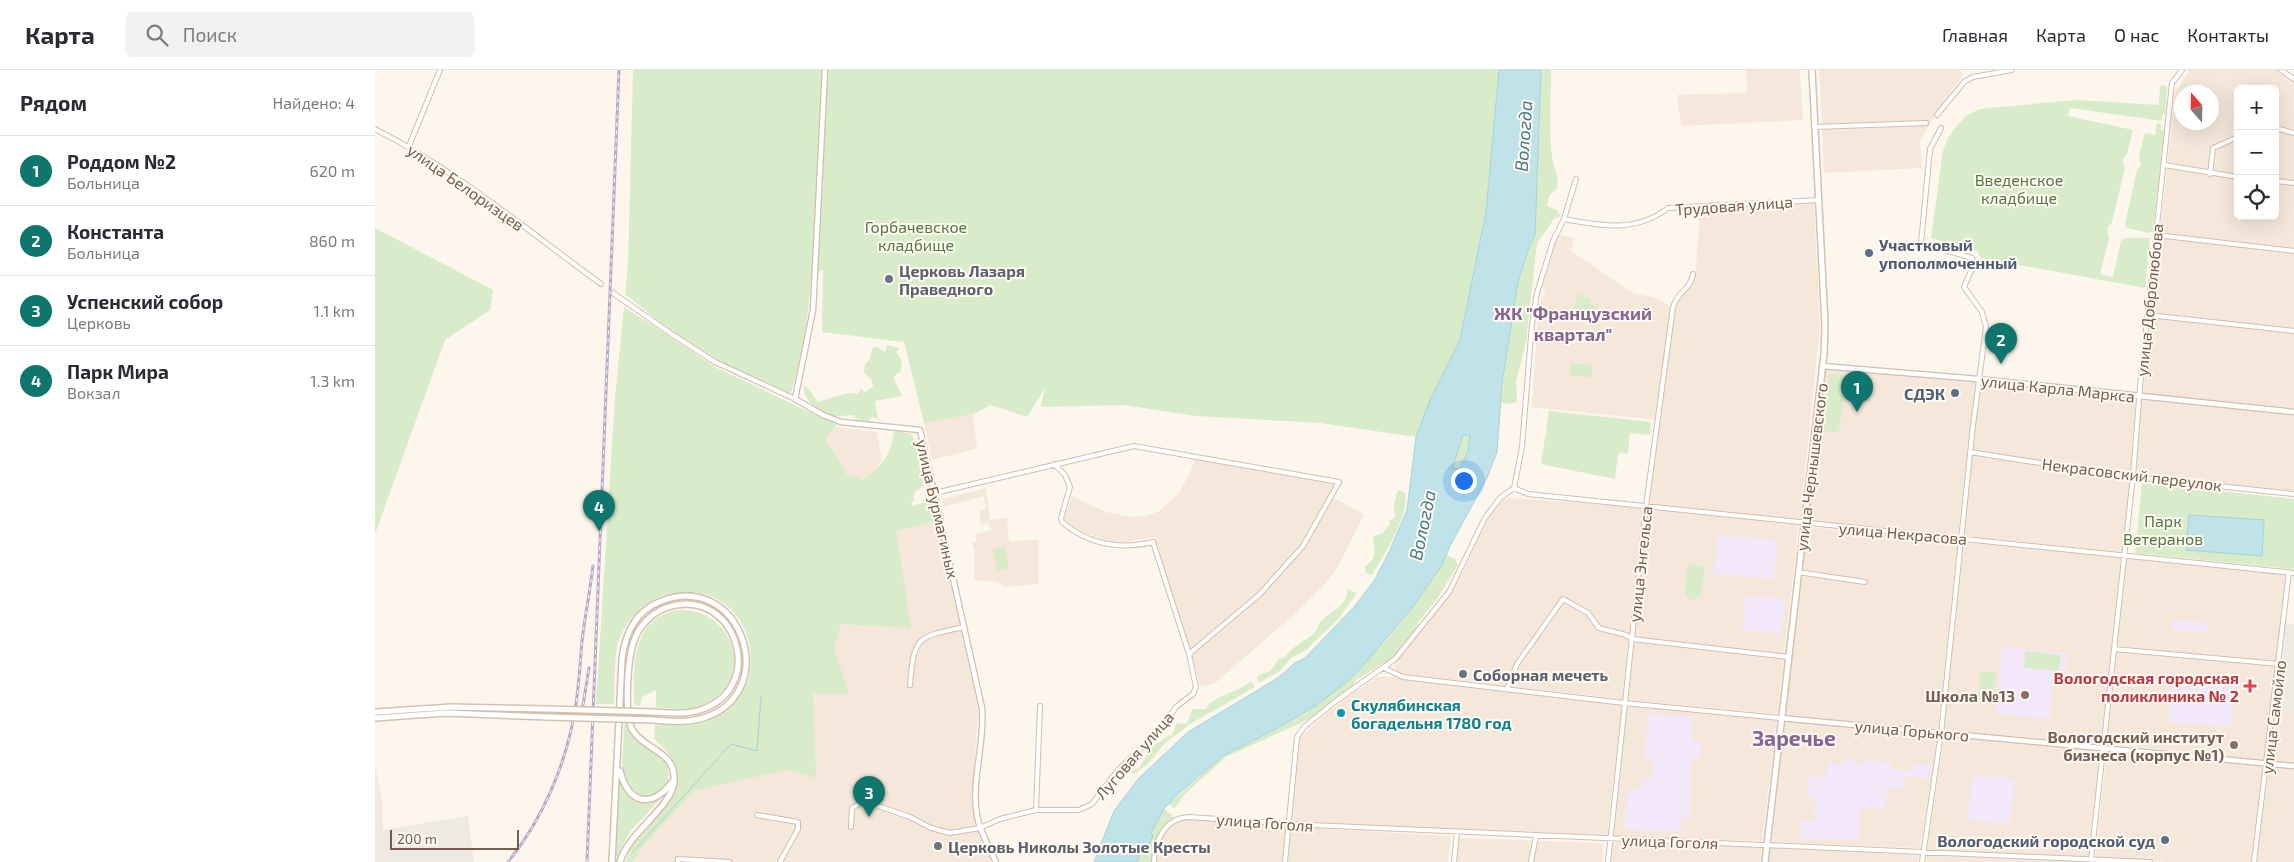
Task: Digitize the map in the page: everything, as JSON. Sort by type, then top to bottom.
[{"type":"main road","name":"улица Чернышевского","points":[[1765,862],[1823,366],[1825,324],[1812,70]]},
{"type":"main road","points":[[375,718],[423,714],[470,714],[548,717],[654,720],[689,721],[711,715],[727,704],[741,684],[746,662],[743,639],[730,616],[710,602],[694,597],[668,598],[645,610],[630,629],[622,659],[618,766],[612,862]]},
{"type":"main road","points":[[375,712],[406,708],[465,706],[548,710],[654,712],[686,713],[704,709],[720,699],[732,684],[738,667],[737,646],[726,623],[712,612],[691,605],[675,606],[661,610],[641,628],[632,648],[628,704],[630,725],[639,737],[667,757],[674,780],[668,797],[628,843],[620,862]]},
{"type":"main road","points":[[465,706],[470,714]]},
{"type":"main road","points":[[618,766],[625,787],[638,798],[649,799],[659,796],[674,780]]},
{"type":"street","points":[[409,146],[440,70]]},
{"type":"street","points":[[613,292],[669,333],[715,362],[795,399],[813,310],[825,70]]},
{"type":"street","points":[[1937,115],[1965,81],[1973,77],[2012,70]]},
{"type":"street","points":[[2171,70],[2175,76],[2182,70]]},
{"type":"street","points":[[2281,70],[2294,79]]},
{"type":"street","name":"улица Добролюбова","points":[[2091,861],[2133,476],[2139,396],[2172,83],[2175,76]]},
{"type":"street","points":[[1814,127],[1926,123]]},
{"type":"street","points":[[1922,862],[1941,733],[1985,321],[1982,312],[1964,287],[1974,260],[1967,255],[1921,243],[1930,149],[1941,128]]},
{"type":"street","name":"улица Белоризцев","points":[[375,129],[409,146],[463,181],[601,284]]},
{"type":"street","points":[[2279,129],[2294,133]]},
{"type":"street","points":[[2210,174],[2213,148],[2234,139]]},
{"type":"street","points":[[2164,166],[2234,177]]},
{"type":"street","points":[[1285,862],[1297,737],[1304,727],[1335,701],[1395,659],[1436,610],[1460,571],[1485,518],[1500,498],[1514,488],[1523,447],[1532,324],[1537,292],[1553,241],[1564,219],[1576,179]]},
{"type":"street","points":[[2279,181],[2294,183]]},
{"type":"street","name":"Трудовая улица","points":[[1564,219],[1599,226],[1632,225],[1654,219],[1668,208],[1819,200]]},
{"type":"street","points":[[2156,236],[2294,250]]},
{"type":"street","name":"улица Энгельса","points":[[1608,862],[1646,506],[1673,307],[1676,296],[1687,288],[1693,274]]},
{"type":"street","points":[[2148,315],[2294,331]]},
{"type":"street","name":"улица Карла Маркса","points":[[1823,366],[1978,379],[2294,412]]},
{"type":"street","name":"улица Бурмагиных","points":[[795,399],[841,422],[920,430],[983,717],[976,790],[980,828],[996,862]]},
{"type":"street","points":[[935,493],[1055,464],[1134,446],[1339,482],[1303,546],[1260,594],[1189,654],[1153,542],[1131,546],[1109,545],[1088,538],[1067,527],[1061,522],[1061,518],[1070,487],[1055,464]]},
{"type":"street","name":"Некрасовский переулок","points":[[1970,452],[2133,476],[2294,494]]},
{"type":"street","name":"улица Некрасова","points":[[1514,488],[1527,494],[1804,524],[2292,572]]},
{"type":"street","points":[[1798,572],[1865,582]]},
{"type":"street","name":"улица Самойло","points":[[2254,862],[2292,572]]},
{"type":"street","points":[[1507,689],[1517,664],[1563,598],[1587,613],[1599,628],[1626,635],[1631,639],[1789,657]]},
{"type":"street","points":[[910,685],[912,656],[921,640],[934,634],[964,627]]},
{"type":"street","points":[[2114,649],[2279,664]]},
{"type":"street","name":"Луговая улица","points":[[851,827],[852,808],[864,801],[910,817],[941,832],[950,833],[980,828],[1005,817],[1036,810],[1079,810],[1092,804],[1118,770],[1159,731],[1176,707],[1193,694],[1196,687],[1189,654]]},
{"type":"street","name":"улица Горького","points":[[1384,668],[1403,677],[1624,703],[2294,766]]},
{"type":"street","points":[[1036,810],[1040,706]]},
{"type":"street","points":[[757,815],[798,822],[798,829],[780,862]]},
{"type":"street","name":"улица Гоголя","points":[[1154,862],[1158,838],[1177,819],[1189,817],[1288,824],[1536,836],[2150,862]]},
{"type":"street","points":[[1454,862],[1457,832]]},
{"type":"street","points":[[1531,862],[1536,836]]},
{"type":"street","points":[[678,862],[678,859],[729,862]]},
{"type":"shaded area","points":[[1746,70],[1800,70],[1803,120],[1681,126],[1677,95],[1747,93]]},
{"type":"shaded area","points":[[1819,70],[1961,70],[1962,77],[1940,106],[1920,141],[1922,168],[1824,173]]},
{"type":"shaded area","points":[[2190,70],[2277,70],[2294,82],[2294,408],[2143,393],[2174,102],[2174,130],[2219,130],[2219,85],[2180,85]]},
{"type":"shaded area","points":[[1814,203],[1820,324],[1800,520],[1649,504],[1675,306],[1677,298],[1688,290],[1695,280],[1700,209]]},
{"type":"shaded area","points":[[1558,234],[1574,239],[1571,251],[1633,293],[1656,298],[1671,307],[1655,420],[1532,407],[1538,311],[1541,297],[1544,296],[1545,290],[1542,288]]},
{"type":"shaded area","points":[[1826,369],[1975,381],[1958,536],[1808,521]]},
{"type":"shaded area","points":[[1980,382],[2136,398],[2130,475],[1973,451]]},
{"type":"shaded area","points":[[2141,399],[2294,415],[2294,493],[2135,475]]},
{"type":"shaded area","points":[[973,414],[977,448],[932,460],[924,423]]},
{"type":"shaded area","points":[[835,427],[877,432],[882,460],[879,467],[862,482],[848,476],[832,448],[827,445],[826,437]]},
{"type":"shaded area","points":[[1973,453],[2130,477],[2122,552],[1964,536]]},
{"type":"shaded area","points":[[1195,457],[1336,483],[1330,496],[1364,514],[1341,561],[1326,583],[1296,613],[1215,683],[1201,687],[1154,537],[1125,542],[1111,541],[1095,537],[1076,528],[1064,519],[1072,496],[1106,512],[1131,517],[1147,516],[1159,511],[1178,494],[1190,473]]},
{"type":"shaded area","points":[[986,488],[990,520],[1007,518],[1009,541],[1039,540],[1038,584],[1003,587],[998,582],[974,580],[975,552],[972,543],[976,542],[976,534],[992,530],[987,523],[981,525],[979,511],[986,508],[984,496],[944,507],[942,499]]},
{"type":"shaded area","points":[[1509,498],[1643,507],[1622,699],[1404,674],[1395,669],[1396,661],[1450,593],[1463,572],[1488,519],[1502,501]]},
{"type":"shaded area","points":[[1648,508],[1799,525],[1784,654],[1634,637]]},
{"type":"shaded area","points":[[937,520],[978,708],[972,805],[976,826],[992,862],[632,862],[646,843],[694,791],[788,770],[813,694],[848,694],[833,648],[841,623],[896,532]]},
{"type":"shaded area","points":[[1808,527],[1958,541],[1938,729],[1786,715]]},
{"type":"shaded area","points":[[1718,535],[1777,540],[1774,579],[1713,573]]},
{"type":"shaded area","points":[[1964,542],[2121,557],[2101,744],[1944,730]]},
{"type":"shaded area","points":[[2126,558],[2286,574],[2276,662],[2117,647]]},
{"type":"shaded area","points":[[1746,595],[1785,599],[1781,634],[1742,630]]},
{"type":"shaded area","points":[[2173,619],[2208,623],[2206,633],[2171,629]]},
{"type":"shaded area","points":[[2286,623],[2294,624],[2294,711],[2277,710]]},
{"type":"shaded area","points":[[1634,642],[1784,659],[1777,714],[1628,700]]},
{"type":"shaded area","name":"Школа №13","points":[[2002,647],[2067,653],[2065,677],[2054,677],[2050,718],[1996,714]]},
{"type":"shaded area","points":[[2116,651],[2276,666],[2265,760],[2107,744]]},
{"type":"shaded area","points":[[1387,676],[1622,705],[1607,835],[1291,822],[1298,739],[1338,704],[1377,677]]},
{"type":"shaded area","points":[[2172,680],[2235,686],[2232,727],[2168,722]]},
{"type":"shaded area","points":[[1627,706],[1777,719],[1762,841],[1614,836]]},
{"type":"shaded area","points":[[2277,710],[2294,711],[2294,763],[2271,761]]},
{"type":"shaded area","points":[[1649,714],[1693,717],[1692,741],[1702,743],[1700,757],[1692,757],[1690,819],[1682,818],[1681,832],[1624,829],[1628,789],[1641,790],[1642,778],[1652,778],[1653,759],[1644,758]]},
{"type":"shaded area","points":[[1785,721],[1938,735],[1920,848],[1772,842]]},
{"type":"shaded area","points":[[1944,736],[2101,750],[2089,857],[1927,850]]},
{"type":"shaded area","points":[[2107,750],[2264,766],[2251,862],[2168,862],[2095,857]]},
{"type":"shaded area","points":[[1844,759],[1855,759],[1855,764],[1862,765],[1863,760],[1891,763],[1891,769],[1912,771],[1913,763],[1930,765],[1928,779],[1904,776],[1902,789],[1887,788],[1886,809],[1860,808],[1859,840],[1800,839],[1801,821],[1814,821],[1815,798],[1808,798],[1809,775],[1827,775],[1828,762],[1844,765]]},
{"type":"shaded area","points":[[375,766],[382,799],[383,830],[468,816],[474,862],[375,862]]},
{"type":"shaded area","points":[[2269,767],[2294,770],[2294,862],[2256,862]]},
{"type":"shaded area","points":[[1972,775],[2015,779],[2010,824],[1967,820]]},
{"type":"shaded area","points":[[1182,819],[1285,827],[1283,862],[1156,862],[1156,850],[1160,839],[1172,824]]},
{"type":"shaded area","points":[[1291,827],[1451,836],[1448,862],[1288,862]]},
{"type":"shaded area","points":[[1459,838],[1603,843],[1602,862],[1456,862]]},
{"type":"shaded area","points":[[1613,842],[1762,847],[1760,862],[1611,862]]},
{"type":"shaded area","points":[[1771,848],[1919,855],[1918,862],[1769,862]]},
{"type":"shaded area","points":[[1927,855],[2088,862],[1926,862]]},
{"type":"green space","name":"Горбачевское кладбище","points":[[633,70],[1499,70],[1486,212],[1460,340],[1430,400],[1416,437],[1320,423],[1196,416],[1124,405],[1045,407],[1041,406],[1045,388],[1027,417],[991,405],[973,414],[924,423],[904,342],[822,332],[823,270],[811,275],[804,335],[791,394],[711,358],[661,323],[625,294],[628,265]]},
{"type":"green space","points":[[1541,70],[1551,70],[1550,126],[1552,156],[1554,168],[1558,176],[1557,188],[1549,196],[1547,206],[1557,210],[1561,216],[1554,219],[1537,243],[1526,342],[1516,382],[1517,402],[1508,404],[1500,402],[1518,282],[1529,247],[1535,235]]},
{"type":"green space","name":"Введенское кладбище","points":[[2160,85],[2166,86],[2167,89],[2165,114],[2162,114],[2162,121],[2070,108],[2068,116],[2133,130],[2127,154],[2122,160],[2125,168],[2112,222],[2107,229],[2109,238],[2100,274],[2113,277],[2121,241],[2126,238],[2150,238],[2145,288],[1981,258],[1976,250],[1931,238],[1943,151],[1948,138],[1966,116],[1979,109],[2076,100],[2159,105]]},
{"type":"green space","points":[[2157,123],[2161,124],[2161,130],[2165,131],[2153,230],[2150,233],[2127,228],[2125,224],[2137,170],[2141,165],[2139,157],[2145,133],[2155,135]]},
{"type":"green space","points":[[375,228],[493,290],[490,310],[445,340],[375,534]]},
{"type":"green space","points":[[1578,294],[1591,299],[1590,304],[1598,306],[1595,314],[1573,311]]},
{"type":"green space","points":[[624,307],[717,368],[837,425],[826,437],[827,445],[832,448],[848,476],[857,477],[862,481],[880,465],[891,447],[894,430],[911,434],[919,446],[927,484],[916,491],[913,497],[914,501],[911,502],[912,506],[932,501],[937,520],[896,532],[911,628],[841,624],[834,648],[849,694],[813,694],[816,778],[788,770],[694,791],[646,843],[632,862],[626,862],[632,845],[676,789],[678,774],[672,758],[654,739],[655,724],[700,723],[725,712],[741,694],[750,672],[750,649],[743,627],[730,608],[709,595],[682,592],[663,595],[642,608],[624,629],[616,654],[614,704],[596,704],[615,397]]},
{"type":"green space","points":[[887,345],[899,348],[896,353],[901,360],[901,371],[893,377],[902,396],[875,401],[878,419],[872,417],[868,422],[860,422],[853,415],[832,416],[821,412],[812,405],[806,396],[803,385],[808,388],[818,402],[848,393],[858,394],[861,389],[865,392],[873,387],[872,381],[864,372],[865,364],[870,359],[872,349],[875,346],[885,352]]},
{"type":"green space","points":[[1571,363],[1593,365],[1592,377],[1570,376]]},
{"type":"green space","points":[[1829,374],[1865,378],[1866,382],[1857,389],[1845,389],[1839,431],[1829,433],[1823,431]]},
{"type":"green space","points":[[1549,411],[1651,422],[1650,435],[1630,433],[1628,453],[1620,453],[1618,455],[1615,479],[1541,464]]},
{"type":"green space","points":[[1463,435],[1470,435],[1468,451],[1460,469],[1452,469]]},
{"type":"green space","name":"Парк Ветеранов","points":[[2142,483],[2294,499],[2294,569],[2135,553]]},
{"type":"green space","points":[[1398,490],[1405,493],[1400,523],[1389,547],[1372,575],[1366,573],[1365,566],[1374,557],[1373,537],[1383,533],[1390,524],[1389,521],[1396,516],[1394,507]]},
{"type":"green space","points":[[1005,547],[1009,569],[997,571],[993,549]]},
{"type":"green space","points":[[1446,555],[1455,559],[1458,565],[1437,599],[1419,621],[1413,635],[1393,658],[1356,680],[1353,686],[1309,719],[1226,757],[1187,792],[1174,809],[1169,804],[1223,756],[1317,705],[1350,679],[1390,636],[1412,608],[1442,565]]},
{"type":"green space","points":[[1688,564],[1703,566],[1705,569],[1701,595],[1694,600],[1688,599],[1685,592]]},
{"type":"green space","points":[[1347,589],[1357,593],[1339,618],[1306,650],[1290,659],[1280,671],[1259,683],[1257,678],[1259,675],[1270,671],[1279,659],[1285,657],[1291,650],[1316,631],[1321,621],[1342,604],[1347,595]]},
{"type":"green space","points":[[679,610],[698,612],[714,620],[725,632],[732,647],[734,663],[731,678],[721,693],[705,704],[693,708],[656,707],[656,690],[642,697],[640,706],[634,705],[635,660],[643,634],[651,623],[663,615]]},
{"type":"green space","points":[[2025,651],[2061,655],[2059,671],[2024,668]]},
{"type":"green space","points":[[1981,671],[1996,673],[1993,704],[1978,703]]},
{"type":"green space","points":[[1251,681],[1255,687],[1190,724],[1163,745],[1148,764],[1134,774],[1130,772],[1140,767],[1147,755],[1152,752],[1151,748],[1169,735],[1172,736],[1176,724],[1187,723],[1193,709],[1206,709],[1213,701]]},
{"type":"green space","points":[[624,725],[627,725],[636,738],[661,756],[668,768],[669,776],[662,790],[649,797],[635,795],[625,782],[622,767]]},
{"type":"green space","points":[[620,778],[627,791],[637,798],[649,800],[663,796],[629,833],[615,862]]},
{"type":"green space","points":[[1164,809],[1174,817],[1158,837],[1152,862],[1137,862],[1140,851]]},
{"type":"water","name":"Вологда","points":[[1499,70],[1541,70],[1535,235],[1529,247],[1518,282],[1502,384],[1497,452],[1487,478],[1450,546],[1442,565],[1412,608],[1350,679],[1317,705],[1223,756],[1177,795],[1164,809],[1151,833],[1153,836],[1148,847],[1140,851],[1137,862],[1094,862],[1114,811],[1139,778],[1188,732],[1279,677],[1295,663],[1305,658],[1354,607],[1374,581],[1407,510],[1416,437],[1430,400],[1460,340],[1486,212]],"holes":[[[1463,435],[1470,435],[1468,451],[1460,469],[1452,469]]]},
{"type":"water","points":[[2189,515],[2264,520],[2262,556],[2186,550]]},
{"type":"waterway","points":[[632,853],[731,744],[757,751],[761,697]]},
{"type":"railway","points":[[587,862],[619,70]]},
{"type":"railway","points":[[508,862],[532,828],[542,809],[566,750],[576,701],[582,641],[593,566]]},
{"type":"railway","points":[[583,705],[589,668]]},
{"type":"place","name":"Участковый упополмоченный","points":[[1869,253]]},
{"type":"place","name":"Церковь Лазаря Праведного","points":[[889,279]]},
{"type":"place","name":"Константа","points":[[2001,364]]},
{"type":"place","name":"СДЭК","points":[[1955,393]]},
{"type":"place","name":"Роддом №2","points":[[1857,412]]},
{"type":"place","name":"Парк Мира","points":[[599,531]]},
{"type":"place","name":"Соборная мечеть","points":[[1463,674]]},
{"type":"place","name":"Вологодская городская поликлиника № 2","points":[[2250,686]]},
{"type":"place","name":"Школа №13","points":[[2025,695]]},
{"type":"place","name":"Скулябинская богадельня 1780 год","points":[[1341,713]]},
{"type":"place","name":"Вологодский институт бизнеса (корпус №1)","points":[[2234,745]]},
{"type":"place","name":"Успенский собор","points":[[869,817]]},
{"type":"place","name":"Вологодский городской суд","points":[[2165,840]]},
{"type":"place","name":"Церковь Николы Золотые Кресты","points":[[938,846]]},
{"type":"district","name":"ЖК \"Французский квартал\"","points":[[1573,323]]},
{"type":"district","name":"Заречье","points":[[1794,737]]}]
